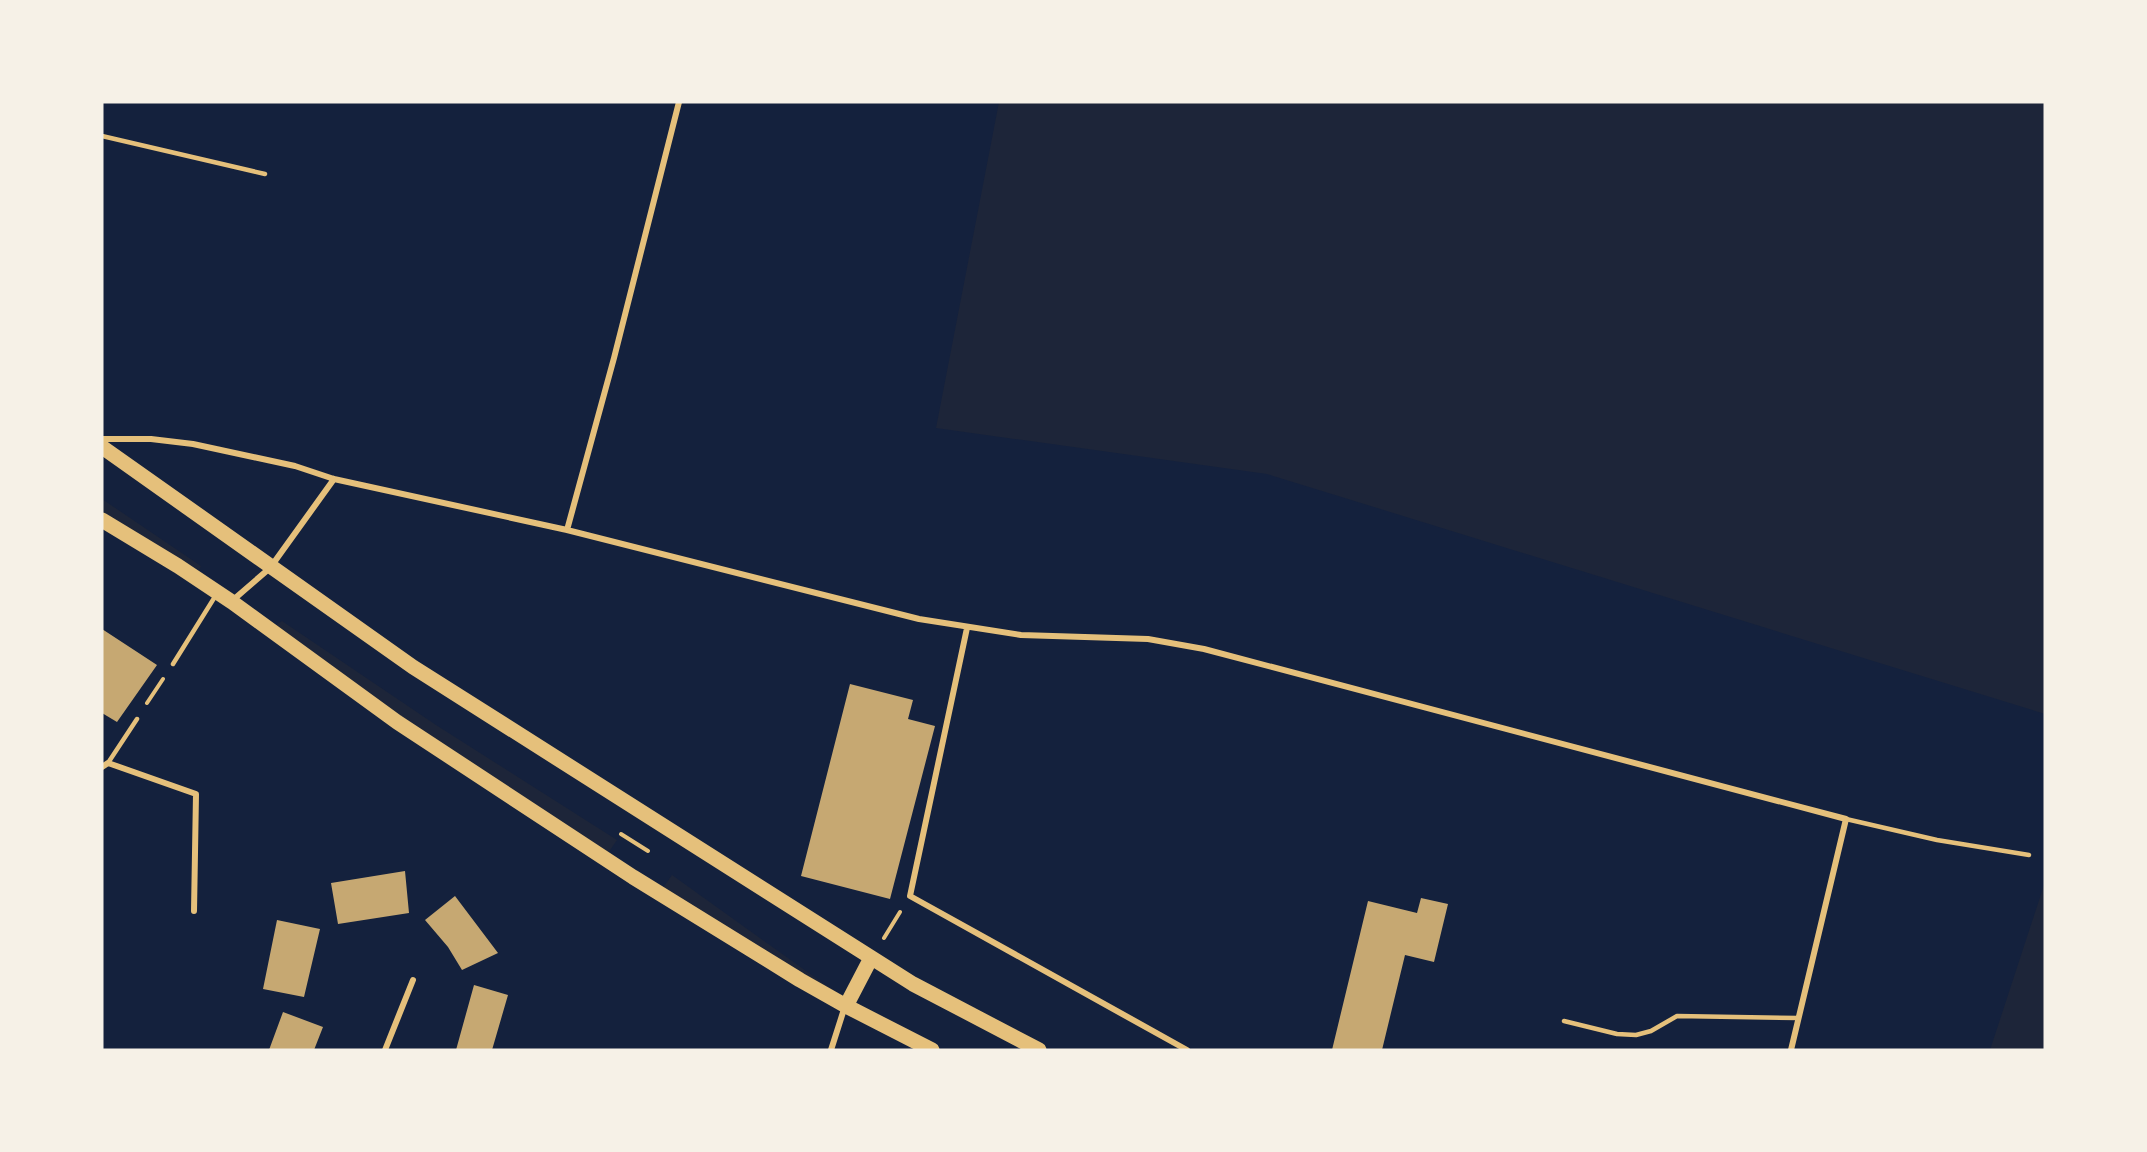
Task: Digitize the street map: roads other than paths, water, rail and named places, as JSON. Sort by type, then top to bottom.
[{"type":"main road","points":[[102,447],[413,668],[913,984],[1039,1050]]},
{"type":"main road","points":[[102,520],[232,602],[397,722],[646,885],[846,1006],[932,1050]]},
{"type":"main road","points":[[846,1006],[871,958]]},
{"type":"street","points":[[567,530],[614,358],[679,102]]},
{"type":"street","points":[[102,439],[152,439],[193,444],[295,466],[334,479],[567,530],[920,619],[967,628],[1022,635],[1148,639],[1204,649],[1846,819],[1791,1050]]},
{"type":"street","points":[[232,602],[270,568],[334,479]]},
{"type":"street","points":[[967,628],[910,896],[1187,1050]]},
{"type":"street","points":[[105,765],[196,794],[194,911]]},
{"type":"street","points":[[385,1050],[412,980]]},
{"type":"street","points":[[831,1050],[846,1006]]},
{"type":"lane","points":[[102,136],[265,174]]},
{"type":"lane","points":[[173,664],[218,593]]},
{"type":"lane","points":[[105,765],[136,719]]},
{"type":"lane","points":[[1846,819],[1937,840],[2029,855]]},
{"type":"lane","points":[[1564,1021],[1617,1034],[1636,1035],[1651,1031],[1677,1016],[1798,1018]]}]
